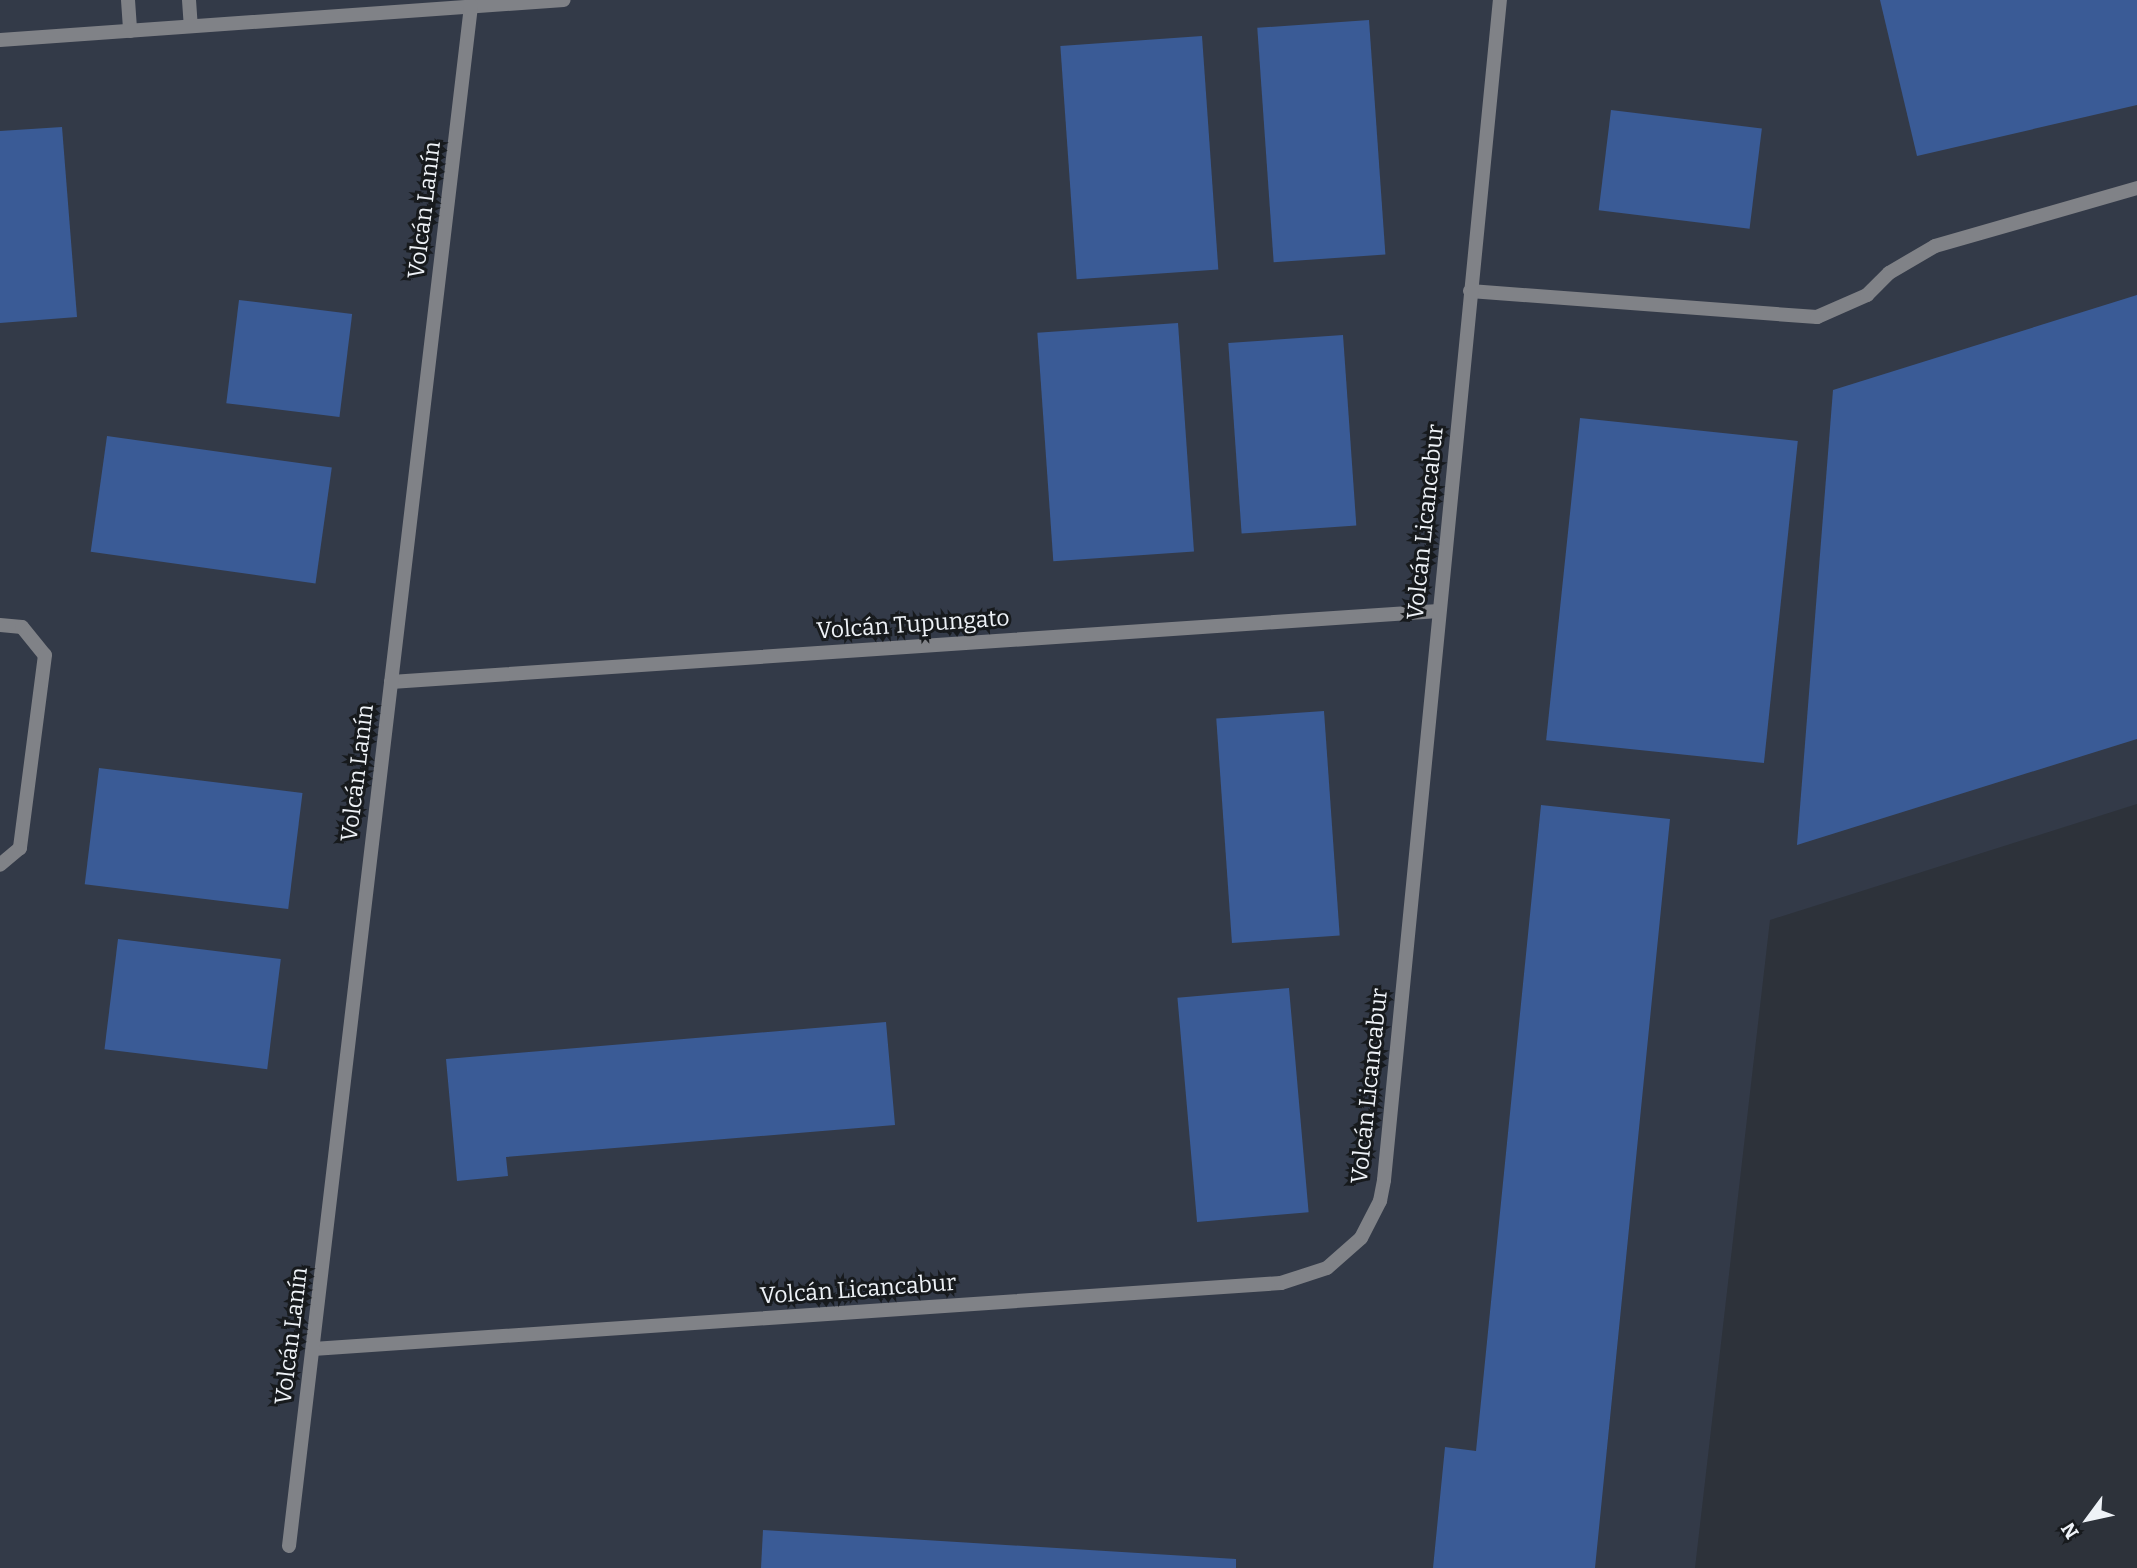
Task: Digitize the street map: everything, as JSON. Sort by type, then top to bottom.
[{"type":"street","points":[[128,0],[130,31]]},
{"type":"street","points":[[189,0],[191,26]]},
{"type":"street","points":[[0,40],[564,0]]},
{"type":"street","name":"Volcán Licancabur","points":[[313,1349],[1251,1286],[1305,1279],[1327,1268],[1361,1238],[1382,1191],[1500,0]]},
{"type":"street","name":"Volcán Lanín","points":[[289,1546],[471,6]]},
{"type":"street","points":[[1470,291],[1817,317],[1867,295],[1889,273],[1935,246],[2137,188]]},
{"type":"street","name":"Volcán Tupungato","points":[[391,682],[1439,611]]},
{"type":"street","points":[[0,625],[22,626],[45,655],[20,848],[0,865]]},
{"type":"shaded area","points":[[0,0],[2137,0],[2137,804],[1770,920],[1695,1568],[0,1568]]},
{"type":"building","points":[[1880,0],[2137,0],[2137,105],[1917,156]]},
{"type":"building","points":[[1369,20],[1385,254],[1274,262],[1257,28]]},
{"type":"building","points":[[1202,36],[1218,269],[1077,279],[1060,46]]},
{"type":"building","points":[[1611,110],[1762,129],[1750,229],[1599,210]]},
{"type":"building","points":[[62,127],[77,317],[0,323],[0,131]]},
{"type":"building","points":[[2137,295],[2137,739],[1797,845],[1833,390]]},
{"type":"building","points":[[239,300],[352,314],[339,417],[226,403]]},
{"type":"building","points":[[1178,323],[1194,551],[1053,561],[1037,333]]},
{"type":"building","points":[[1343,335],[1356,526],[1242,534],[1228,343]]},
{"type":"building","points":[[1580,418],[1798,441],[1764,763],[1546,740]]},
{"type":"building","points":[[107,436],[332,468],[316,583],[91,552]]},
{"type":"building","points":[[1324,711],[1340,935],[1232,943],[1216,719]]},
{"type":"building","points":[[99,768],[302,793],[288,909],[85,884]]},
{"type":"building","points":[[1541,805],[1670,819],[1595,1568],[1433,1568],[1445,1447],[1476,1451]]},
{"type":"building","points":[[118,939],[281,959],[267,1069],[104,1049]]},
{"type":"building","points":[[1289,988],[1309,1212],[1197,1222],[1177,998]]},
{"type":"building","points":[[886,1022],[895,1125],[506,1157],[508,1176],[457,1181],[446,1059]]},
{"type":"building","points":[[763,1530],[1236,1559],[1236,1568],[761,1568]]}]
